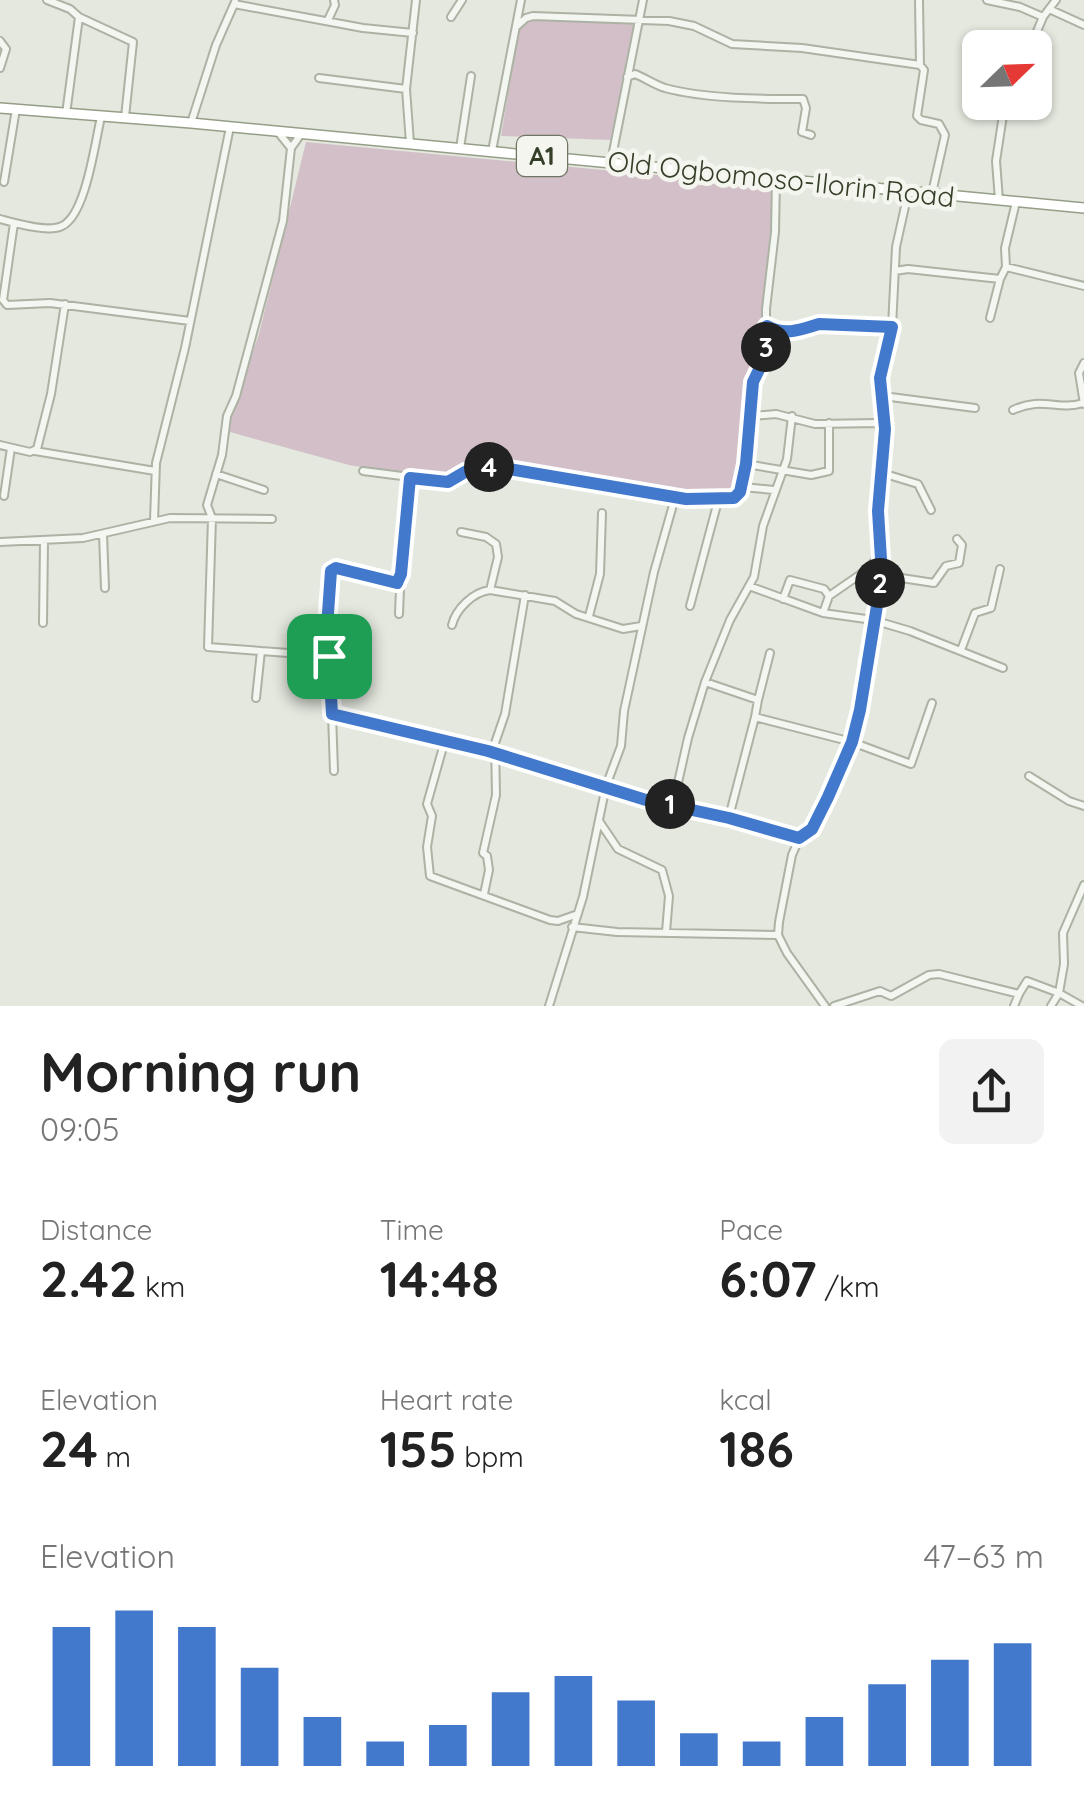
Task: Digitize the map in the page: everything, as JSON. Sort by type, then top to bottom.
[{"type":"highway","name":"Old Ogbomoso-Ilorin Road","points":[[0,108],[1084,208]]},
{"type":"street","points":[[47,0],[133,42],[125,118]]},
{"type":"street","points":[[284,13],[288,0]]},
{"type":"street","points":[[328,20],[334,0]]},
{"type":"street","points":[[410,143],[406,89],[416,0]]},
{"type":"street","points":[[451,18],[462,0]]},
{"type":"street","points":[[492,151],[521,0]]},
{"type":"street","points":[[611,162],[643,0]]},
{"type":"street","points":[[919,0],[920,65],[924,70],[917,116],[939,124],[945,136],[932,195]]},
{"type":"street","points":[[988,0],[1043,17]]},
{"type":"street","points":[[1038,30],[1056,0]]},
{"type":"street","points":[[191,123],[216,45],[235,2],[413,33]]},
{"type":"street","points":[[1049,10],[1084,25]]},
{"type":"street","points":[[66,114],[79,16]]},
{"type":"street","points":[[517,26],[533,16],[668,20],[694,26],[732,44],[802,48],[920,65]]},
{"type":"street","points":[[0,41],[6,48],[0,68]]},
{"type":"street","points":[[627,77],[635,74],[682,91],[803,98],[802,132],[812,135]]},
{"type":"street","points":[[460,148],[471,76]]},
{"type":"street","points":[[319,78],[406,89]]},
{"type":"street","points":[[4,182],[16,110]]},
{"type":"street","points":[[0,219],[54,228],[73,218],[82,200],[101,116]]},
{"type":"street","points":[[999,201],[996,161],[1002,120]]},
{"type":"street","points":[[154,521],[155,472],[230,127]]},
{"type":"street","points":[[278,132],[292,148]]},
{"type":"street","points":[[301,134],[292,148],[283,221],[236,396],[227,416],[207,505],[212,518],[208,647],[329,656]]},
{"type":"street","points":[[363,471],[448,482],[465,472],[497,467],[676,498],[734,498],[742,487],[746,464],[753,382],[766,355],[776,178]]},
{"type":"street","points":[[825,1006],[778,934],[792,856],[799,838],[816,823],[852,742],[882,575],[878,511],[885,429],[880,367],[892,327],[897,242],[908,192]]},
{"type":"street","points":[[990,318],[1006,267],[1005,248],[1016,202]]},
{"type":"street","points":[[14,223],[4,302],[13,306],[38,302],[65,304],[190,321]]},
{"type":"street","points":[[1006,267],[1084,286]]},
{"type":"street","points":[[895,271],[1000,279]]},
{"type":"street","points":[[35,451],[51,394],[65,304]]},
{"type":"street","points":[[767,326],[782,332],[828,324],[892,327]]},
{"type":"street","points":[[1013,410],[1030,402],[1084,405],[1078,373],[1084,363]]},
{"type":"street","points":[[883,396],[975,408]]},
{"type":"street","points":[[750,417],[792,416],[816,424],[878,423],[885,429]]},
{"type":"street","points":[[673,805],[705,682],[730,620],[749,586],[774,490],[784,470],[792,416]]},
{"type":"street","points":[[746,464],[812,475],[829,471],[829,423]]},
{"type":"street","points":[[0,445],[155,472]]},
{"type":"street","points":[[4,496],[12,448]]},
{"type":"street","points":[[216,474],[264,490]]},
{"type":"street","points":[[882,474],[918,484],[931,510]]},
{"type":"street","points":[[397,583],[410,478]]},
{"type":"street","points":[[742,487],[774,490]]},
{"type":"street","points":[[549,1006],[576,914],[606,786],[621,746],[624,711],[642,626],[676,498]]},
{"type":"street","points":[[690,606],[718,500]]},
{"type":"street","points":[[589,616],[600,574],[602,513]]},
{"type":"street","points":[[0,542],[103,534],[183,517],[272,519]]},
{"type":"street","points":[[461,532],[486,537],[496,544],[498,557],[490,590]]},
{"type":"street","points":[[103,534],[105,588]]},
{"type":"street","points":[[882,575],[934,582],[946,566],[959,563],[962,544],[957,539]]},
{"type":"street","points":[[44,541],[44,623]]},
{"type":"street","points":[[823,613],[828,596],[868,569],[880,554]]},
{"type":"street","points":[[334,771],[327,627],[332,568],[397,583]]},
{"type":"street","points":[[961,650],[974,613],[992,608],[1000,569]]},
{"type":"street","points":[[782,598],[790,580],[824,589],[828,596]]},
{"type":"street","points":[[397,583],[399,614]]},
{"type":"street","points":[[749,586],[823,613],[873,620],[1003,668]]},
{"type":"street","points":[[452,625],[460,608],[480,592],[490,590],[555,601],[576,614],[623,629],[642,626]]},
{"type":"street","points":[[484,894],[488,870],[483,853],[496,794],[496,744],[505,714],[525,596]]},
{"type":"street","points":[[256,698],[261,650]]},
{"type":"street","points":[[729,818],[770,653]]},
{"type":"street","points":[[705,682],[758,700]]},
{"type":"street","points":[[755,716],[852,742],[911,764],[932,704]]},
{"type":"street","points":[[332,714],[445,740],[646,800],[799,838]]},
{"type":"street","points":[[445,740],[427,804],[432,816],[428,872],[472,894],[484,894],[550,920],[576,914]]},
{"type":"street","points":[[1029,776],[1084,806]]},
{"type":"street","points":[[598,820],[618,849],[662,870],[669,896],[666,932]]},
{"type":"street","points":[[1052,1006],[1059,993],[1064,964],[1063,933],[1080,903],[1084,884]]},
{"type":"street","points":[[572,927],[596,931],[778,934]]},
{"type":"street","points":[[834,1006],[880,991],[891,996],[929,975],[939,974],[1019,994]]},
{"type":"street","points":[[1014,1006],[1028,981],[1082,1006]]},
{"type":"shaded area","points":[[528,20],[635,24],[612,140],[501,136],[518,32]]},
{"type":"shaded area","points":[[306,142],[667,176],[730,186],[773,187],[762,351],[752,379],[738,488],[732,495],[720,498],[688,495],[508,464],[461,469],[440,480],[349,465],[230,432],[230,419],[259,334]]},
{"type":"route","points":[[819,324],[892,327],[880,367],[885,450],[877,534],[882,575],[860,710],[844,762],[816,823],[801,838],[646,800],[488,751],[332,714],[329,656],[332,568],[397,583],[410,478],[448,482],[465,472],[497,467],[676,498],[734,498],[740,492],[746,464],[753,382],[766,355],[767,326],[782,332],[819,324]]}]
